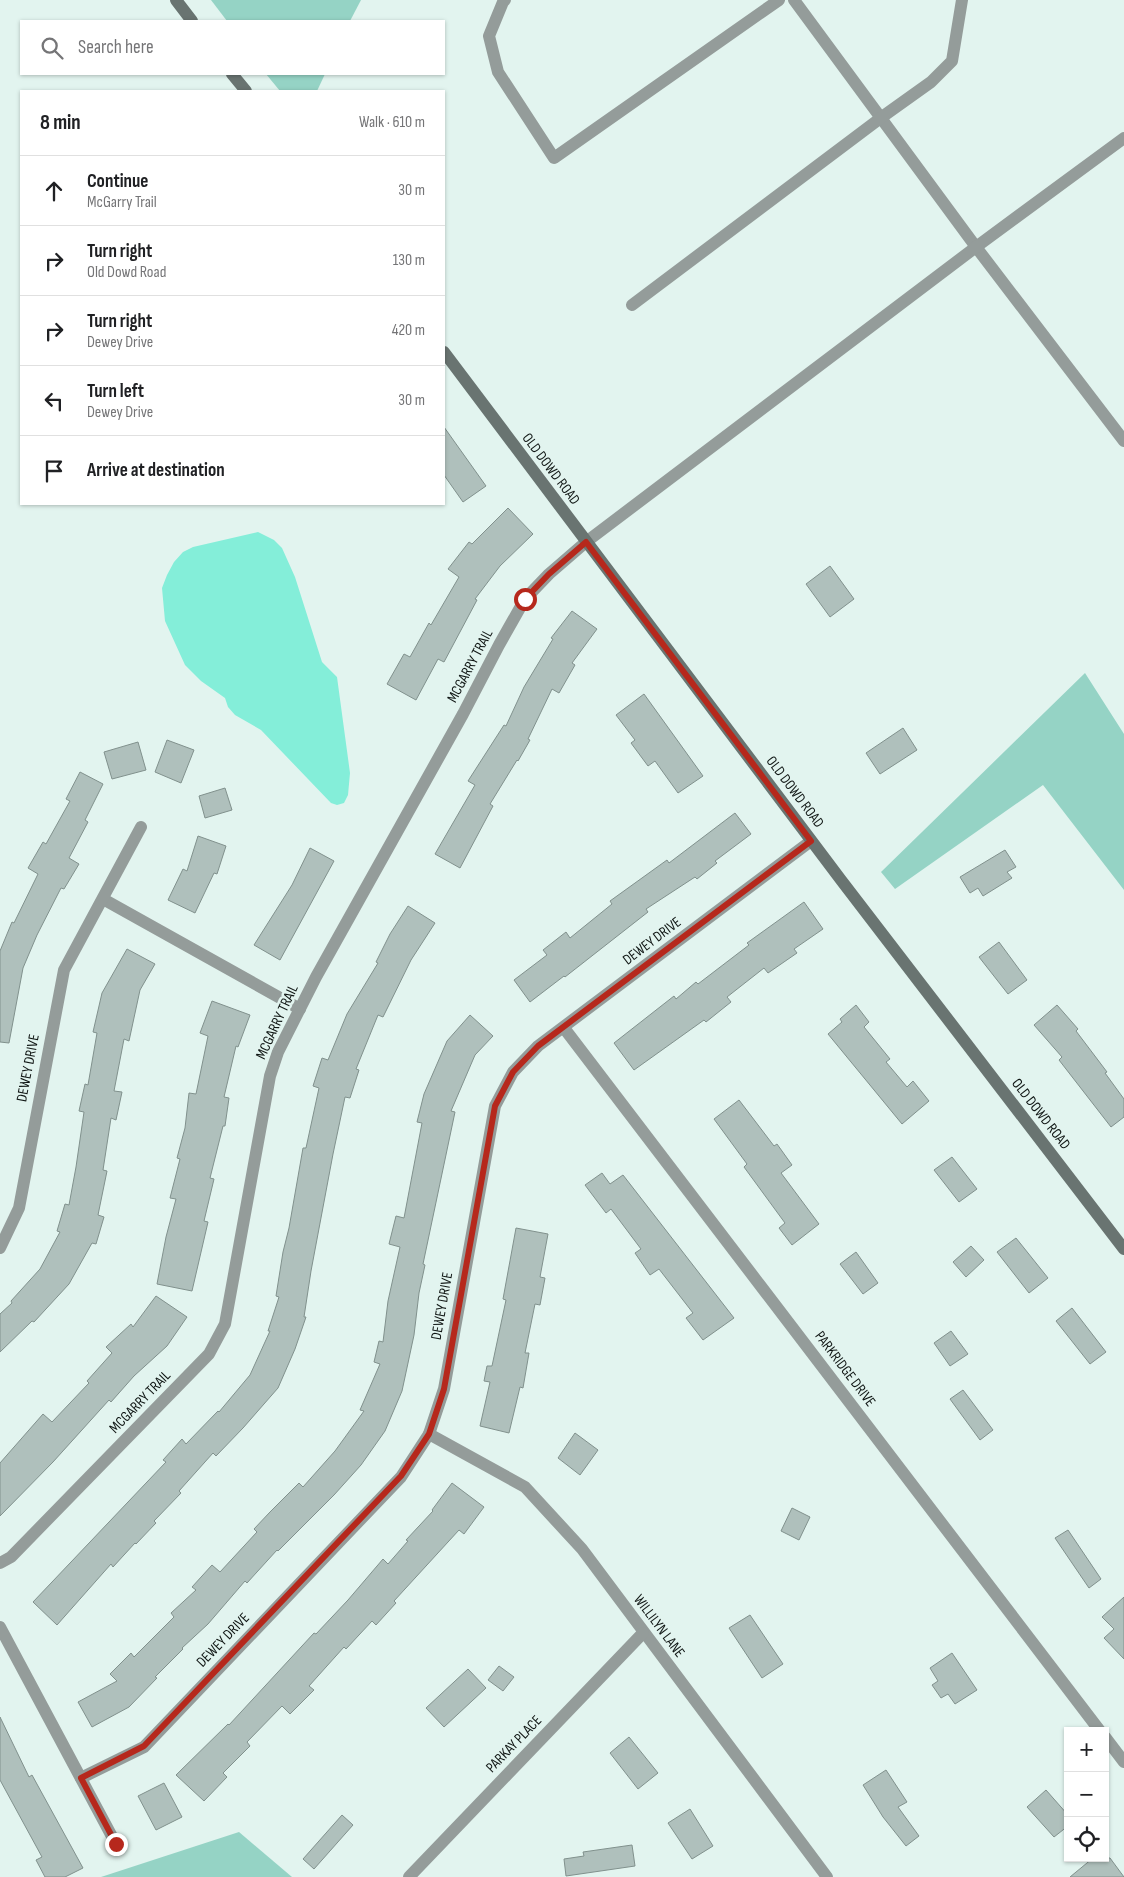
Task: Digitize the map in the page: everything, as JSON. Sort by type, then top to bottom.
[{"type":"street","points":[[176,0],[191,20]]},
{"type":"street","points":[[506,0],[503,2],[489,36],[498,72],[554,158],[779,0]]},
{"type":"street","points":[[794,0],[976,246],[1122,434]]},
{"type":"street","points":[[632,305],[931,82],[952,61],[962,0]]},
{"type":"street","points":[[233,75],[245,90]]},
{"type":"street","name":"MCGARRY TRAIL","points":[[0,1563],[11,1557],[209,1354],[225,1324],[270,1076],[278,1052],[525,599],[549,574],[586,542],[976,246],[1124,138]]},
{"type":"street","name":"OLD DOWD ROAD","points":[[445,353],[811,841],[1124,1249]]},
{"type":"street","name":"DEWEY DRIVE","points":[[0,1248],[19,1208],[64,970],[141,828]]},
{"type":"street","name":"DEWEY DRIVE","points":[[81,1778],[144,1746],[401,1476],[429,1434],[444,1389],[495,1106],[513,1072],[538,1046],[811,841]]},
{"type":"street","points":[[102,900],[300,1009]]},
{"type":"street","name":"PARKRIDGE DRIVE","points":[[564,1028],[1097,1727]]},
{"type":"street","name":"WILLILYN LANE","points":[[429,1434],[525,1487],[582,1549],[827,1877]]},
{"type":"street","points":[[0,1627],[116,1844]]},
{"type":"street","name":"PARKAY PLACE","points":[[409,1877],[643,1633]]},
{"type":"street","points":[[1109,1742],[1124,1762]]},
{"type":"shaded area","points":[[211,0],[361,0],[351,20],[226,20]]},
{"type":"shaded area","points":[[267,75],[325,75],[317,90],[279,90]]},
{"type":"shaded area","points":[[258,532],[274,540],[282,548],[295,577],[322,662],[337,677],[350,773],[348,795],[344,803],[337,805],[331,803],[261,730],[235,715],[228,707],[225,698],[201,681],[185,665],[165,621],[162,588],[174,562],[183,552],[193,547]]},
{"type":"shaded area","points":[[1085,673],[1124,734],[1124,890],[1043,785],[895,889],[881,872]]},
{"type":"shaded area","points":[[239,1832],[292,1877],[101,1877]]},
{"type":"building","points":[[445,428],[486,486],[463,502],[445,476]]},
{"type":"building","points":[[508,508],[533,534],[500,566],[475,599],[477,600],[444,662],[438,659],[416,700],[387,684],[404,654],[410,657],[429,623],[431,625],[459,577],[448,569],[469,542],[472,544]]},
{"type":"building","points":[[830,566],[854,599],[830,617],[806,584]]},
{"type":"building","points":[[572,611],[597,629],[572,663],[575,665],[559,693],[552,689],[528,739],[530,740],[490,804],[493,806],[460,868],[435,854],[475,785],[468,781],[504,725],[506,726],[524,687],[553,639],[551,638]]},
{"type":"building","points":[[644,694],[703,776],[678,793],[655,761],[648,766],[631,743],[635,740],[616,715]]},
{"type":"building","points":[[903,728],[917,750],[880,774],[866,753]]},
{"type":"building","points":[[167,740],[194,750],[181,783],[155,772]]},
{"type":"building","points":[[138,742],[146,770],[112,779],[104,752]]},
{"type":"building","points":[[80,772],[103,784],[85,820],[88,822],[69,858],[79,864],[64,889],[61,888],[37,935],[23,968],[9,1043],[0,1042],[0,951],[12,922],[14,923],[38,874],[28,868],[43,842],[46,844],[70,801],[66,799]]},
{"type":"building","points":[[225,788],[232,810],[205,818],[199,796]]},
{"type":"building","points":[[735,813],[751,834],[715,861],[717,863],[697,879],[695,877],[646,909],[648,912],[530,1002],[514,980],[547,955],[543,950],[566,932],[570,938],[612,904],[610,901],[667,860],[669,863]]},
{"type":"building","points":[[198,836],[226,846],[217,874],[214,873],[195,913],[168,900],[183,869],[187,871]]},
{"type":"building","points":[[310,848],[334,861],[280,960],[254,945],[292,885]]},
{"type":"building","points":[[1005,850],[1016,867],[1007,872],[1012,878],[983,896],[978,888],[970,893],[960,877]]},
{"type":"building","points":[[804,902],[823,929],[794,949],[797,953],[768,973],[764,968],[727,997],[731,1002],[706,1022],[704,1020],[634,1070],[614,1043],[674,996],[676,999],[696,982],[698,984],[749,945],[747,943]]},
{"type":"building","points":[[408,906],[435,923],[411,960],[383,1017],[378,1015],[356,1069],[359,1070],[350,1098],[345,1097],[311,1271],[304,1317],[306,1317],[295,1349],[278,1388],[216,1456],[213,1453],[179,1491],[181,1493],[154,1521],[156,1523],[113,1567],[111,1564],[57,1625],[33,1602],[166,1462],[163,1460],[182,1439],[186,1444],[219,1412],[250,1375],[270,1331],[268,1331],[279,1297],[276,1296],[283,1252],[303,1148],[306,1148],[319,1088],[313,1086],[322,1058],[328,1060],[347,1014],[378,963],[376,962],[390,934]]},
{"type":"building","points":[[999,942],[1027,980],[1008,994],[979,957]]},
{"type":"building","points":[[127,949],[155,964],[140,990],[129,1041],[124,1039],[114,1091],[122,1092],[116,1120],[111,1118],[103,1170],[107,1171],[98,1215],[104,1217],[96,1244],[92,1243],[69,1284],[34,1322],[32,1321],[0,1352],[0,1314],[12,1303],[11,1301],[40,1269],[60,1232],[57,1231],[65,1204],[69,1205],[84,1112],[79,1111],[85,1084],[88,1085],[97,1033],[93,1032],[102,993]]},
{"type":"building","points":[[212,1001],[250,1015],[238,1047],[236,1046],[224,1097],[229,1098],[225,1126],[223,1126],[210,1178],[214,1179],[204,1221],[208,1222],[192,1291],[157,1284],[176,1199],[170,1198],[180,1159],[177,1158],[185,1128],[189,1093],[196,1094],[208,1036],[200,1033]]},
{"type":"building","points":[[856,1005],[869,1022],[864,1027],[890,1059],[886,1062],[907,1087],[913,1081],[929,1101],[902,1124],[828,1034],[842,1022],[840,1019]]},
{"type":"building","points":[[1057,1005],[1078,1029],[1076,1031],[1107,1072],[1105,1073],[1124,1099],[1124,1117],[1111,1127],[1059,1060],[1062,1057],[1034,1025]]},
{"type":"building","points":[[470,1015],[493,1036],[475,1055],[451,1111],[455,1112],[423,1264],[425,1265],[419,1293],[414,1335],[402,1391],[385,1431],[361,1465],[334,1495],[277,1550],[247,1583],[245,1581],[208,1624],[182,1648],[129,1707],[92,1727],[78,1702],[117,1681],[110,1674],[131,1653],[134,1657],[174,1617],[171,1613],[196,1590],[192,1587],[212,1565],[220,1572],[257,1532],[254,1529],[270,1512],[299,1483],[303,1487],[335,1451],[364,1411],[360,1410],[380,1364],[374,1362],[379,1341],[383,1342],[388,1301],[400,1247],[389,1244],[396,1216],[404,1218],[422,1123],[417,1122],[424,1094],[447,1041]]},
{"type":"building","points":[[739,1100],[774,1146],[777,1144],[792,1165],[781,1173],[819,1224],[792,1245],[779,1228],[785,1223],[744,1167],[747,1164],[714,1119]]},
{"type":"building","points":[[952,1157],[977,1189],[959,1202],[934,1170]]},
{"type":"building","points":[[602,1173],[610,1184],[623,1175],[734,1318],[703,1340],[686,1318],[693,1313],[659,1269],[650,1275],[635,1253],[641,1249],[611,1209],[606,1213],[585,1185]]},
{"type":"building","points":[[516,1228],[548,1234],[540,1277],[545,1278],[540,1305],[535,1304],[525,1353],[529,1353],[523,1388],[520,1387],[509,1433],[480,1426],[490,1382],[484,1381],[487,1366],[492,1366],[506,1300],[503,1299]]},
{"type":"building","points":[[1016,1238],[1048,1278],[1029,1293],[997,1252]]},
{"type":"building","points":[[971,1246],[984,1260],[966,1277],[953,1262]]},
{"type":"building","points":[[856,1252],[878,1283],[863,1294],[840,1264]]},
{"type":"building","points":[[156,1296],[187,1317],[167,1346],[134,1376],[111,1402],[109,1400],[53,1462],[0,1516],[0,1463],[43,1414],[52,1422],[89,1383],[87,1381],[112,1353],[106,1347],[131,1324],[133,1327]]},
{"type":"building","points":[[1072,1308],[1106,1352],[1090,1364],[1056,1321]]},
{"type":"building","points":[[951,1331],[968,1354],[950,1366],[934,1343]]},
{"type":"building","points":[[963,1390],[993,1430],[980,1440],[950,1399]]},
{"type":"building","points":[[575,1433],[598,1450],[580,1475],[558,1458]]},
{"type":"building","points":[[452,1483],[484,1507],[464,1534],[459,1530],[394,1601],[396,1603],[376,1625],[372,1621],[346,1649],[344,1647],[309,1686],[314,1690],[290,1714],[282,1706],[247,1742],[250,1746],[223,1773],[227,1777],[204,1801],[176,1775],[229,1725],[314,1633],[316,1634],[348,1600],[383,1559],[388,1564],[408,1541],[406,1540],[433,1511]]},
{"type":"building","points":[[792,1508],[810,1517],[799,1540],[781,1531]]},
{"type":"building","points":[[1068,1530],[1101,1579],[1089,1588],[1055,1538]]},
{"type":"building","points":[[1124,1597],[1124,1659],[1104,1638],[1114,1629],[1102,1617]]},
{"type":"building","points":[[750,1615],[783,1664],[762,1678],[729,1628]]},
{"type":"building","points":[[952,1653],[977,1690],[955,1704],[948,1694],[941,1698],[932,1685],[938,1681],[930,1668]]},
{"type":"building","points":[[499,1666],[514,1677],[503,1691],[488,1680]]},
{"type":"building","points":[[468,1669],[486,1688],[444,1727],[426,1708]]},
{"type":"building","points":[[0,1717],[29,1777],[32,1775],[83,1868],[65,1877],[45,1877],[36,1860],[42,1857],[0,1780]]},
{"type":"building","points":[[629,1737],[658,1773],[638,1789],[610,1753]]},
{"type":"building","points":[[886,1770],[907,1802],[898,1807],[919,1836],[906,1846],[883,1817],[863,1785]]},
{"type":"building","points":[[164,1783],[182,1817],[156,1830],[138,1796]]},
{"type":"building","points":[[1046,1790],[1064,1810],[1064,1829],[1054,1837],[1027,1807]]},
{"type":"building","points":[[690,1809],[713,1846],[692,1859],[668,1823]]},
{"type":"building","points":[[342,1815],[353,1825],[314,1869],[303,1859]]},
{"type":"building","points":[[632,1845],[635,1866],[566,1876],[564,1859],[584,1856],[583,1852]]},
{"type":"building","points":[[1110,1858],[1124,1877],[1070,1877],[1088,1862],[1109,1862]]},
{"type":"route","points":[[116,1844],[81,1778],[144,1746],[401,1476],[429,1434],[444,1389],[495,1106],[513,1072],[538,1046],[811,841],[586,542],[549,574],[525,599]]}]
